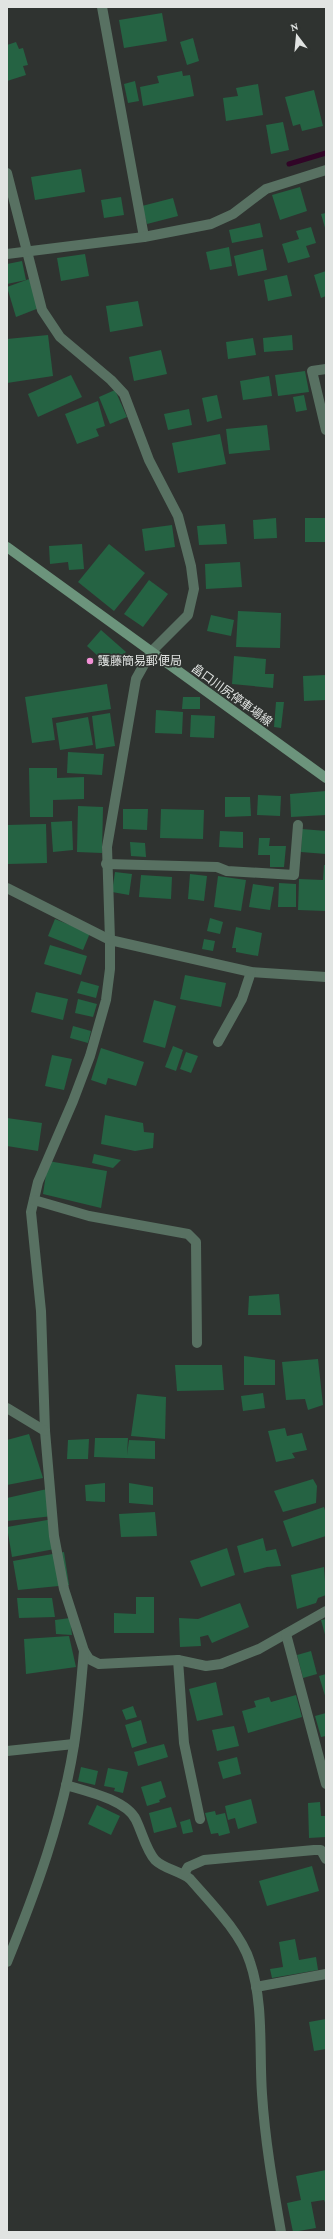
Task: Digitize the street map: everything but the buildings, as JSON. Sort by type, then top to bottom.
[{"type":"main road","name":"畠口川尻停車場線","points":[[7,547],[326,778]]},
{"type":"street","points":[[102,7],[144,237]]},
{"type":"street","points":[[7,254],[144,237],[211,224],[233,214],[266,189],[326,170]]},
{"type":"street","points":[[7,173],[42,310],[60,337],[111,380],[124,394],[149,460],[178,516],[191,566],[194,589],[188,615],[151,652],[136,679],[107,847],[106,864],[110,969],[106,1000],[90,1056],[73,1101],[38,1182],[31,1212],[41,1311],[45,1431],[54,1536],[64,1589],[84,1651],[89,1659],[99,1664],[178,1660],[206,1666],[221,1664],[236,1660],[326,1611]]},
{"type":"street","points":[[326,369],[312,371],[326,430]]},
{"type":"street","points":[[106,864],[216,867],[227,871],[294,875],[298,825]]},
{"type":"street","points":[[7,888],[110,940],[251,972],[326,977]]},
{"type":"street","points":[[218,1042],[242,999],[251,972]]},
{"type":"street","points":[[34,1200],[89,1216],[188,1234],[194,1238],[196,1242],[197,1343]]},
{"type":"street","points":[[7,1408],[45,1431]]},
{"type":"street","points":[[286,1634],[326,1784]]},
{"type":"street","points":[[7,1962],[44,1870],[66,1785],[74,1744],[84,1651]]},
{"type":"street","points":[[178,1660],[184,1743],[200,1819]]},
{"type":"street","points":[[7,1751],[74,1744]]},
{"type":"street","points":[[66,1785],[102,1796],[131,1812],[156,1860],[184,1874],[196,1886],[240,1940],[250,1961],[256,1987],[263,2114],[281,2232]]},
{"type":"street","points":[[184,1874],[188,1867],[204,1860],[314,1850],[321,1850],[326,1859]]},
{"type":"street","points":[[256,1987],[326,1974]]},
{"type":"waterway","points":[[289,164],[326,153]]},
{"type":"place","name":"護藤簡易郵便局","points":[[90,661]]}]
